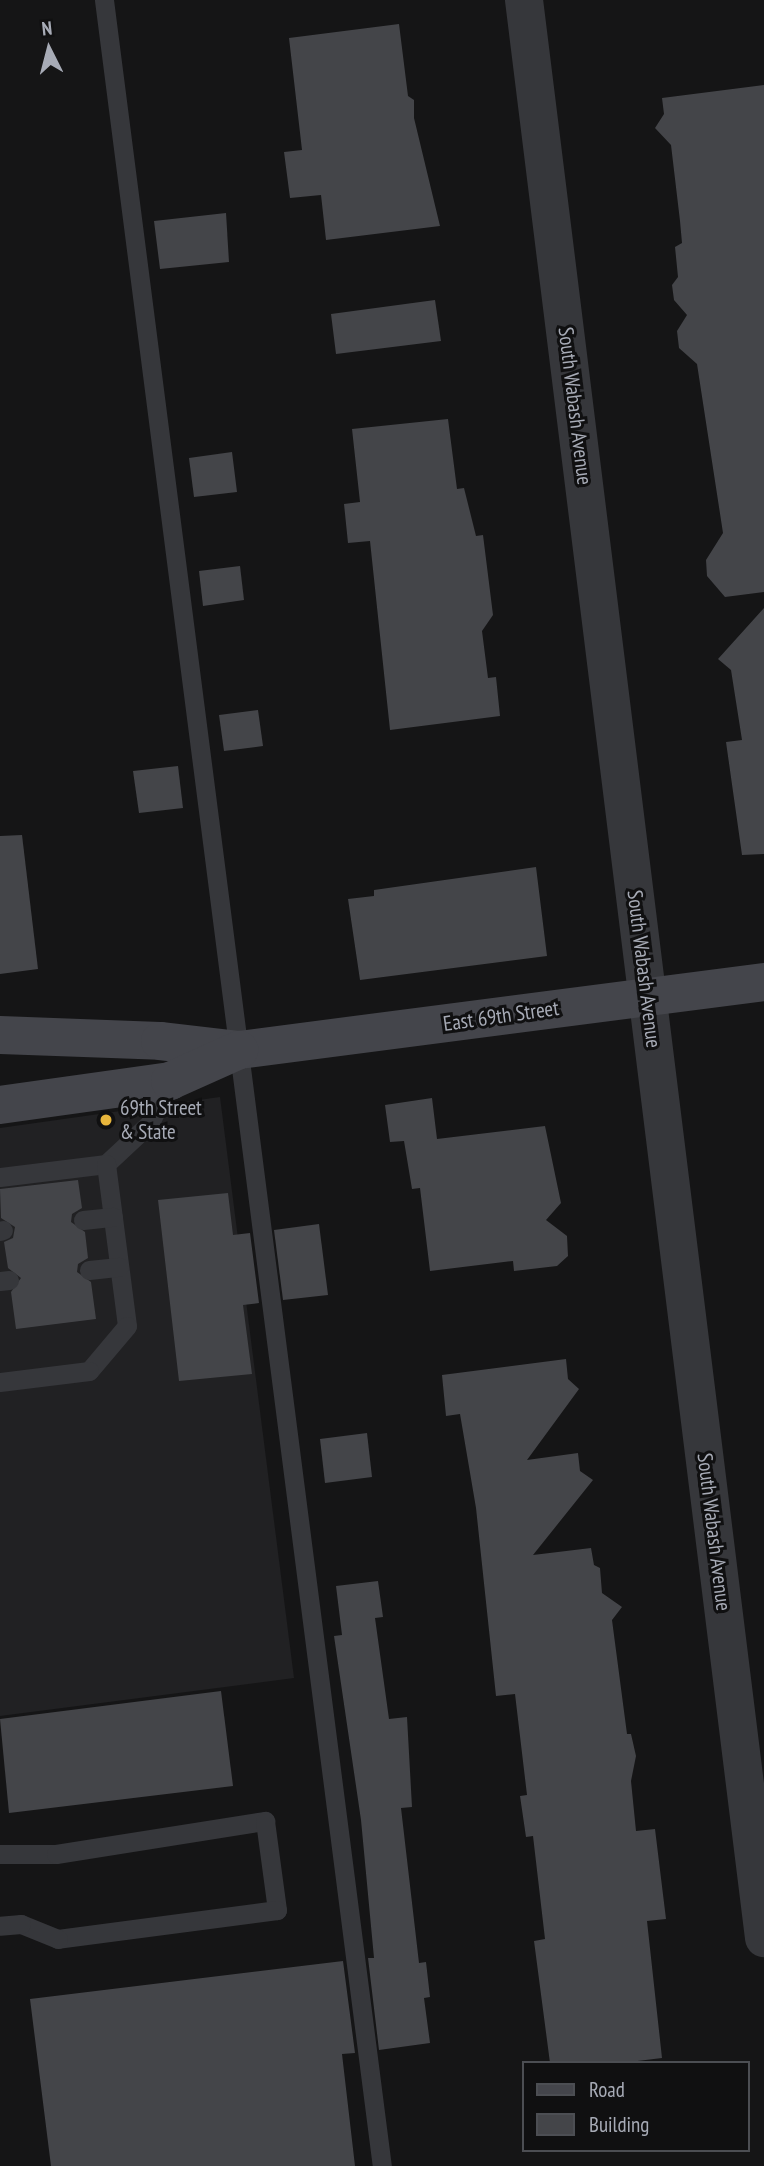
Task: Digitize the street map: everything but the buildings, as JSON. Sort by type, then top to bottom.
[{"type":"street","name":"South Wabash Avenue","points":[[524,0],[764,1938]]},
{"type":"street","name":"East 69th Street","points":[[0,1035],[160,1041],[239,1050],[764,982]]},
{"type":"street","name":"East 69th Street","points":[[0,1105],[170,1082],[239,1050]]},
{"type":"lane","points":[[104,0],[382,2166]]},
{"type":"lane","points":[[0,1177],[106,1164],[150,1123],[170,1082]]},
{"type":"lane","points":[[0,1382],[89,1371],[127,1326],[106,1164]]},
{"type":"lane","points":[[83,1220],[113,1217]]},
{"type":"lane","points":[[89,1270],[119,1267]]},
{"type":"lane","points":[[0,1854],[56,1854],[265,1821],[277,1910],[58,1939],[21,1924],[0,1926]]},
{"type":"shaded area","points":[[220,1097],[294,1678],[0,1716],[0,1128]]},
{"type":"place","name":"69th Street & State","points":[[106,1120]]}]
